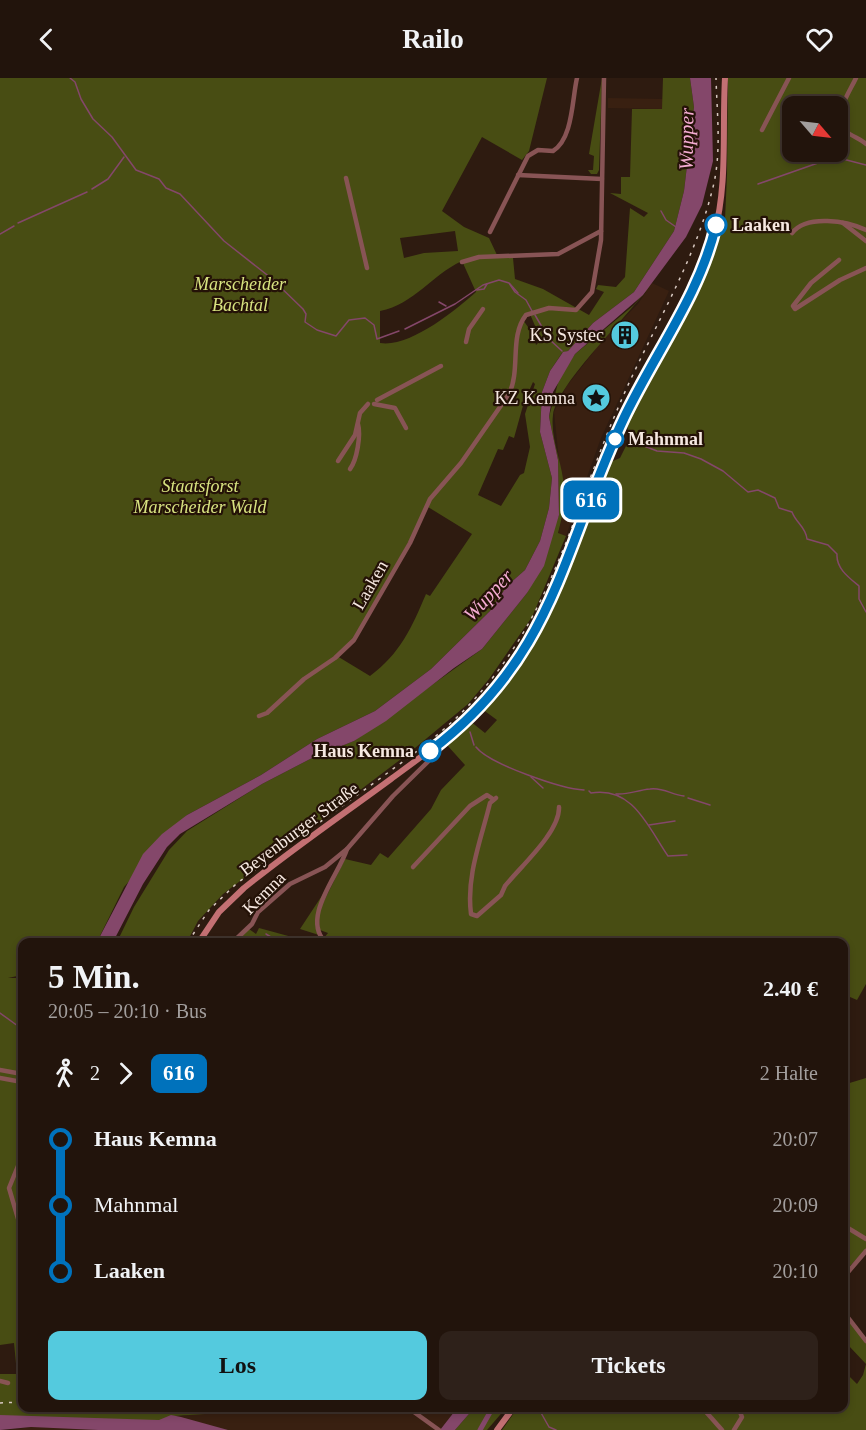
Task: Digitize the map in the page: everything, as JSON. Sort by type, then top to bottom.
[{"type":"main road","name":"Beyenburger Straße","points":[[202,938],[219,912],[244,888],[450,735],[500,685],[536,633],[563,575],[622,423],[701,272],[713,237],[723,188],[725,78]]},
{"type":"main road","points":[[497,1430],[510,1412]]},
{"type":"street","points":[[490,232],[518,174],[531,153],[538,150],[553,150],[562,142],[567,130],[577,78]]},
{"type":"street","name":"Laaken","points":[[260,716],[267,713],[304,679],[335,658],[354,640],[410,543],[430,499],[460,463],[509,394],[514,382],[517,335],[523,320],[533,312],[554,308],[572,311],[589,298],[596,279],[601,231],[604,78]]},
{"type":"street","points":[[762,130],[789,78]]},
{"type":"street","points":[[856,78],[841,110],[840,120],[846,132],[866,144]]},
{"type":"street","points":[[518,174],[602,179]]},
{"type":"street","points":[[346,178],[367,268]]},
{"type":"street","points":[[840,222],[866,241]]},
{"type":"street","points":[[792,233],[798,226],[807,223],[848,222],[866,230]]},
{"type":"street","points":[[462,262],[479,257],[558,254],[601,231]]},
{"type":"street","points":[[839,260],[811,283],[793,306],[795,309],[840,280],[866,268]]},
{"type":"street","points":[[466,342],[469,329],[483,309]]},
{"type":"street","points":[[338,461],[355,435],[357,422],[373,402],[441,366]]},
{"type":"street","points":[[373,402],[395,408],[406,428]]},
{"type":"street","points":[[350,468],[356,459],[360,434],[357,422]]},
{"type":"street","name":"Kemna","points":[[237,938],[252,924],[258,912],[290,884],[326,867],[347,849],[393,796],[452,738],[450,735]]},
{"type":"street","points":[[413,867],[470,806],[487,795],[494,798],[474,862],[468,894],[471,914],[477,916],[501,895],[504,886],[550,832],[558,818],[559,807]]},
{"type":"street","name":"Kemna","points":[[322,938],[318,913],[347,849]]},
{"type":"street","points":[[0,1070],[18,1073]]},
{"type":"street","points":[[0,1078],[18,1081]]},
{"type":"street","points":[[18,1166],[9,1188],[18,1219]]},
{"type":"street","points":[[848,1227],[866,1239]]},
{"type":"street","points":[[848,1272],[866,1251]]},
{"type":"street","points":[[848,1318],[866,1341]]},
{"type":"street","points":[[0,1381],[8,1383]]},
{"type":"street","points":[[414,1412],[438,1428]]},
{"type":"street","points":[[734,1430],[742,1417],[740,1412]]},
{"type":"street","points":[[707,1413],[722,1430]]},
{"type":"shaded area","points":[[690,78],[711,78],[713,161],[702,205],[686,237],[643,295],[575,354],[553,392],[549,417],[558,460],[559,515],[544,566],[527,593],[482,649],[386,721],[354,741],[314,757],[262,784],[180,834],[167,847],[143,884],[115,938],[99,938],[143,854],[162,834],[187,815],[261,775],[317,739],[375,711],[431,669],[490,611],[507,586],[525,570],[540,541],[549,508],[552,478],[540,432],[542,392],[550,371],[563,352],[568,351],[593,323],[634,292],[674,231],[684,191],[694,107]]},
{"type":"shaded area","points":[[608,98],[663,99],[663,109],[608,108]]},
{"type":"shaded area","points":[[652,283],[669,291],[601,438],[566,536],[558,534],[564,509],[554,412],[566,387],[606,336],[638,304]]},
{"type":"shaded area","points":[[203,1412],[454,1412],[440,1430],[173,1430],[171,1415],[183,1416]]},
{"type":"shaded area","points":[[454,1412],[471,1412],[455,1430],[440,1430]]},
{"type":"shaded area","points":[[0,1415],[159,1420],[171,1415],[228,1430],[98,1430],[31,1427],[0,1430]]},
{"type":"shaded area","points":[[31,1427],[88,1428],[98,1430],[9,1430]]},
{"type":"green space","name":"Staatsforst Marscheider Wald","points":[[0,78],[547,78],[529,151],[522,160],[482,137],[442,211],[464,227],[489,238],[497,255],[513,258],[515,279],[543,289],[589,315],[604,292],[596,289],[598,285],[616,287],[625,277],[630,208],[644,217],[648,213],[610,193],[621,194],[621,177],[630,177],[632,109],[662,109],[663,78],[690,78],[694,107],[684,191],[674,231],[634,292],[593,323],[568,351],[562,353],[550,371],[542,392],[540,432],[552,478],[549,508],[540,541],[525,570],[507,586],[490,611],[431,669],[375,711],[317,739],[261,775],[187,815],[124,887],[99,938],[18,938],[18,976],[8,978],[18,978],[18,1412],[212,1412],[174,1416],[176,1429],[0,1420],[0,1374],[17,1374],[14,1343],[0,1345]],"holes":[[[455,231],[458,251],[424,253],[404,258],[400,238]],[[462,261],[476,292],[444,318],[418,334],[392,343],[380,343],[380,311],[413,296]],[[530,314],[541,340],[536,345],[533,334],[523,320]],[[533,382],[535,384],[525,414],[530,447],[524,473],[520,475],[501,506],[478,495],[498,449],[503,450],[509,436],[514,438],[524,402]],[[428,507],[472,534],[430,596],[426,594],[416,618],[397,649],[370,676],[337,656],[353,641]]]},
{"type":"green space","points":[[602,78],[599,170],[597,174],[591,174],[588,170],[593,170],[594,156],[589,154]]},
{"type":"green space","points":[[728,78],[866,78],[866,984],[857,1000],[848,996],[848,938],[324,938],[328,933],[320,930],[318,918],[321,907],[345,859],[371,865],[380,853],[388,858],[431,809],[441,790],[465,765],[447,745],[470,721],[485,733],[497,720],[482,709],[537,634],[608,463],[620,458],[630,438],[626,422],[707,268],[725,219],[727,175]]},
{"type":"green space","points":[[652,283],[642,297],[581,367],[558,401],[553,415],[553,424],[564,494],[558,533],[566,536],[532,617],[489,679],[468,704],[409,753],[223,894],[198,921],[189,938],[119,938],[134,907],[169,850],[187,831],[262,784],[314,757],[354,741],[482,649],[527,593],[559,515],[558,460],[549,417],[559,379],[575,354],[634,305]]},
{"type":"green space","points":[[325,891],[319,906],[319,935],[300,929]]},
{"type":"green space","points":[[259,928],[293,938],[240,938],[249,929],[256,934]]},
{"type":"green space","points":[[866,1078],[866,1249],[848,1269],[848,1083]]},
{"type":"green space","points":[[848,1320],[866,1343],[866,1364],[849,1346]]},
{"type":"green space","points":[[866,1364],[866,1430],[502,1430],[514,1413],[512,1412],[848,1412],[848,1375],[857,1384]]},
{"type":"green space","points":[[471,1412],[503,1412],[487,1430],[455,1430]]},
{"type":"waterway","points":[[70,78],[75,82],[81,99],[93,119],[112,137],[136,170],[159,179],[166,188],[180,194],[224,241],[271,278],[303,309],[306,314],[305,322],[317,330],[336,336],[349,320],[365,318],[374,325],[377,339],[399,331]]},
{"type":"waterway","points":[[92,189],[108,179],[124,157]]},
{"type":"waterway","points":[[758,184],[835,157],[866,165]]},
{"type":"waterway","points":[[18,223],[87,192]]},
{"type":"waterway","points":[[661,211],[666,220],[676,227]]},
{"type":"waterway","points":[[0,234],[14,226]]},
{"type":"waterway","points":[[405,329],[455,304],[483,285],[499,280],[509,283],[515,292],[526,300],[532,311]]},
{"type":"waterway","points":[[477,290],[484,289],[487,284]]},
{"type":"waterway","points":[[510,284],[518,293]]},
{"type":"waterway","points":[[439,302],[446,306]]},
{"type":"waterway","points":[[535,315],[549,339],[562,351]]},
{"type":"waterway","points":[[634,442],[657,451],[684,453],[701,459],[723,471],[748,492],[758,490],[775,498],[779,508],[792,512],[805,531],[807,539],[828,545],[837,554],[838,564],[859,586],[859,599],[866,612]]},
{"type":"waterway","points":[[470,732],[474,745]]},
{"type":"waterway","points":[[476,747],[483,754],[510,768],[560,785],[584,790]]},
{"type":"waterway","points":[[531,777],[543,788]]},
{"type":"waterway","points":[[616,794],[655,789],[684,796]]},
{"type":"waterway","points":[[589,791],[618,796],[629,802],[646,821],[668,856],[687,855]]},
{"type":"waterway","points":[[688,798],[710,805]]},
{"type":"waterway","points":[[649,825],[675,821]]},
{"type":"waterway","points":[[266,934],[272,938]]},
{"type":"waterway","points":[[0,1013],[18,1026]]},
{"type":"waterway","points":[[480,1430],[490,1412]]},
{"type":"waterway","points":[[541,1412],[549,1427],[556,1430]]},
{"type":"railway","points":[[191,938],[209,910],[235,885],[449,725],[497,672],[521,637],[557,564],[618,408],[682,274],[704,219],[717,163],[716,78]]},
{"type":"railway","points":[[0,1403],[18,1402]]},
{"type":"bus line","name":"616","points":[[430,751],[470,717],[496,690],[536,633],[563,575],[613,442],[642,382],[697,281],[710,249],[716,225]]},
{"type":"place","name":"Laaken","points":[[716,225]]},
{"type":"place","name":"KS Systec","points":[[625,335]]},
{"type":"place","name":"KZ Kemna","points":[[596,398]]},
{"type":"place","name":"Mahnmal","points":[[615,439]]},
{"type":"place","name":"Haus Kemna","points":[[430,751]]},
{"type":"water label","name":"Wupper","points":[[686,139]]},
{"type":"water label","name":"Wupper","points":[[488,595]]},
{"type":"park label","name":"Marscheider Bachtal","points":[[240,294]]}]
